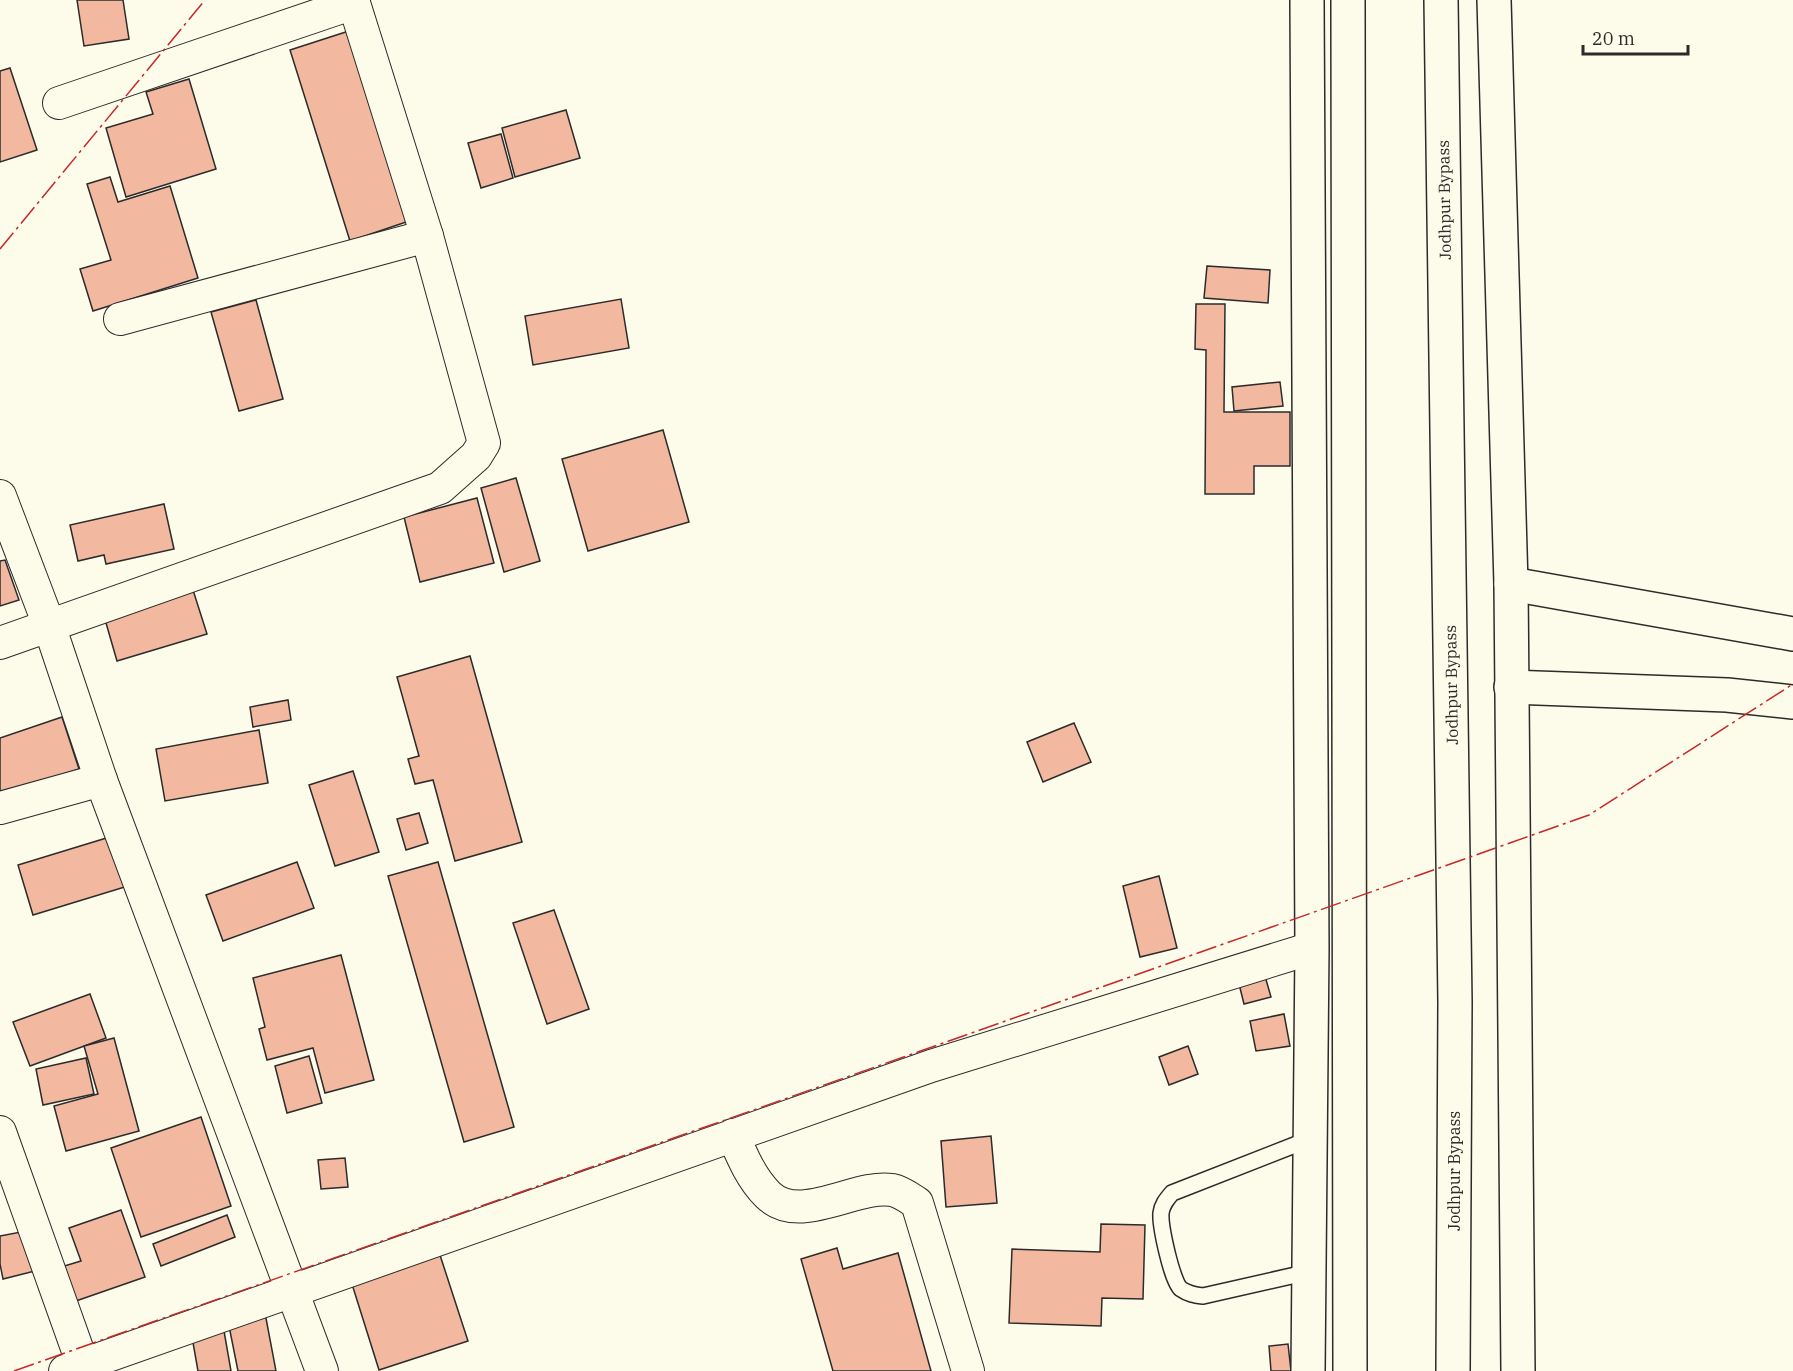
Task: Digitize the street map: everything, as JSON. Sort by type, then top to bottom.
[{"type":"main road","points":[[1307,0],[1312,948],[1308,1371]]},
{"type":"main road","points":[[1348,0],[1350,1371]]},
{"type":"main road","name":"Jodhpur Bypass","points":[[1441,0],[1455,1002],[1453,1371]]},
{"type":"main road","points":[[1494,0],[1511,585],[1518,1371]]},
{"type":"main road","points":[[1511,585],[1793,634]]},
{"type":"main road","points":[[1511,687],[1727,694],[1793,702]]},
{"type":"street","points":[[0,643],[440,488],[476,456],[484,443],[426,236],[353,2],[59,103]]},
{"type":"street","points":[[120,319],[426,236]]},
{"type":"street","points":[[0,496],[49,625],[101,780],[322,1371]]},
{"type":"street","points":[[0,808],[101,780]]},
{"type":"street","points":[[0,1132],[9,1184],[74,1368],[931,1066],[1312,948]]},
{"type":"street","points":[[733,1135],[748,1169],[768,1196],[787,1205],[814,1205],[891,1190],[916,1203],[968,1371]]},
{"type":"lane","points":[[1309,1272],[1203,1296],[1191,1294],[1180,1288],[1172,1272],[1161,1216],[1164,1202],[1172,1193],[1310,1139]]},
{"type":"building","points":[[77,0],[123,0],[129,39],[84,46]]},
{"type":"building","points":[[355,29],[415,219],[350,241],[290,50]]},
{"type":"building","points":[[10,68],[37,150],[0,162],[0,71]]},
{"type":"building","points":[[189,79],[216,169],[126,197],[106,128],[153,114],[146,92]]},
{"type":"building","points":[[566,110],[580,158],[515,177],[502,128]]},
{"type":"building","points":[[501,134],[513,178],[481,188],[468,143]]},
{"type":"building","points":[[110,177],[118,202],[170,186],[198,278],[93,311],[80,269],[111,260],[87,184]]},
{"type":"building","points":[[1207,266],[1270,270],[1268,303],[1204,298]]},
{"type":"building","points":[[621,299],[629,348],[533,365],[525,316]]},
{"type":"building","points":[[256,300],[283,399],[239,411],[211,312]]},
{"type":"building","points":[[1196,304],[1225,304],[1224,412],[1290,412],[1290,466],[1254,466],[1254,494],[1205,494],[1206,350],[1195,349]]},
{"type":"building","points":[[1280,382],[1283,406],[1234,411],[1232,387]]},
{"type":"building","points":[[663,430],[689,522],[588,551],[562,459]]},
{"type":"building","points":[[516,478],[540,561],[504,572],[481,488]]},
{"type":"building","points":[[477,498],[494,563],[420,582],[404,517]]},
{"type":"building","points":[[164,504],[174,549],[106,564],[104,555],[78,561],[70,525]]},
{"type":"building","points":[[5,560],[19,600],[0,606],[0,561]]},
{"type":"building","points":[[193,590],[207,634],[117,661],[104,616]]},
{"type":"building","points":[[470,656],[522,842],[455,861],[433,780],[415,784],[408,759],[419,756],[397,677]]},
{"type":"building","points":[[288,700],[291,720],[253,727],[250,707]]},
{"type":"building","points":[[62,717],[79,769],[0,795],[0,738]]},
{"type":"building","points":[[1074,723],[1091,762],[1043,782],[1027,742]]},
{"type":"building","points":[[259,730],[268,783],[165,801],[156,749]]},
{"type":"building","points":[[353,771],[379,852],[335,866],[309,785]]},
{"type":"building","points":[[419,813],[428,843],[406,850],[397,819]]},
{"type":"building","points":[[113,836],[128,886],[33,915],[18,865]]},
{"type":"building","points":[[297,862],[314,908],[223,941],[206,895]]},
{"type":"building","points":[[438,862],[514,1127],[464,1142],[388,876]]},
{"type":"building","points":[[1159,876],[1177,948],[1140,957],[1123,886]]},
{"type":"building","points":[[554,910],[589,1009],[547,1024],[513,923]]},
{"type":"building","points":[[341,955],[374,1080],[325,1093],[313,1048],[267,1060],[259,1029],[265,1027],[253,978]]},
{"type":"building","points":[[1263,969],[1271,997],[1244,1004],[1237,976]]},
{"type":"building","points":[[90,994],[106,1038],[30,1066],[13,1022]]},
{"type":"building","points":[[1284,1014],[1290,1046],[1256,1051],[1250,1021]]},
{"type":"building","points":[[114,1038],[139,1131],[66,1151],[54,1106],[98,1094],[84,1046]]},
{"type":"building","points":[[1188,1046],[1198,1074],[1169,1085],[1159,1057]]},
{"type":"building","points":[[309,1056],[322,1103],[287,1113],[275,1066]]},
{"type":"building","points":[[86,1058],[94,1094],[43,1105],[36,1069]]},
{"type":"building","points":[[201,1117],[231,1206],[141,1237],[111,1148]]},
{"type":"building","points":[[991,1136],[997,1203],[946,1207],[941,1141]]},
{"type":"building","points":[[345,1158],[348,1187],[321,1189],[318,1160]]},
{"type":"building","points":[[121,1210],[145,1277],[73,1302],[61,1267],[81,1261],[69,1228]]},
{"type":"building","points":[[227,1215],[235,1237],[161,1266],[153,1244]]},
{"type":"building","points":[[1101,1224],[1145,1225],[1143,1299],[1102,1298],[1101,1326],[1009,1323],[1012,1249],[1100,1252]]},
{"type":"building","points":[[26,1231],[35,1271],[3,1279],[0,1264],[0,1236]]},
{"type":"building","points":[[837,1248],[843,1269],[898,1253],[931,1371],[833,1371],[801,1259]]},
{"type":"building","points":[[439,1252],[468,1341],[379,1370],[351,1281]]},
{"type":"building","points":[[265,1313],[276,1371],[238,1371],[228,1321]]},
{"type":"building","points":[[224,1331],[231,1371],[198,1371],[192,1337]]},
{"type":"building","points":[[1288,1344],[1291,1371],[1271,1371],[1269,1346]]},
{"type":"power","points":[[0,249],[205,0]]},
{"type":"power","points":[[14,1371],[1589,815],[1793,684]]}]
